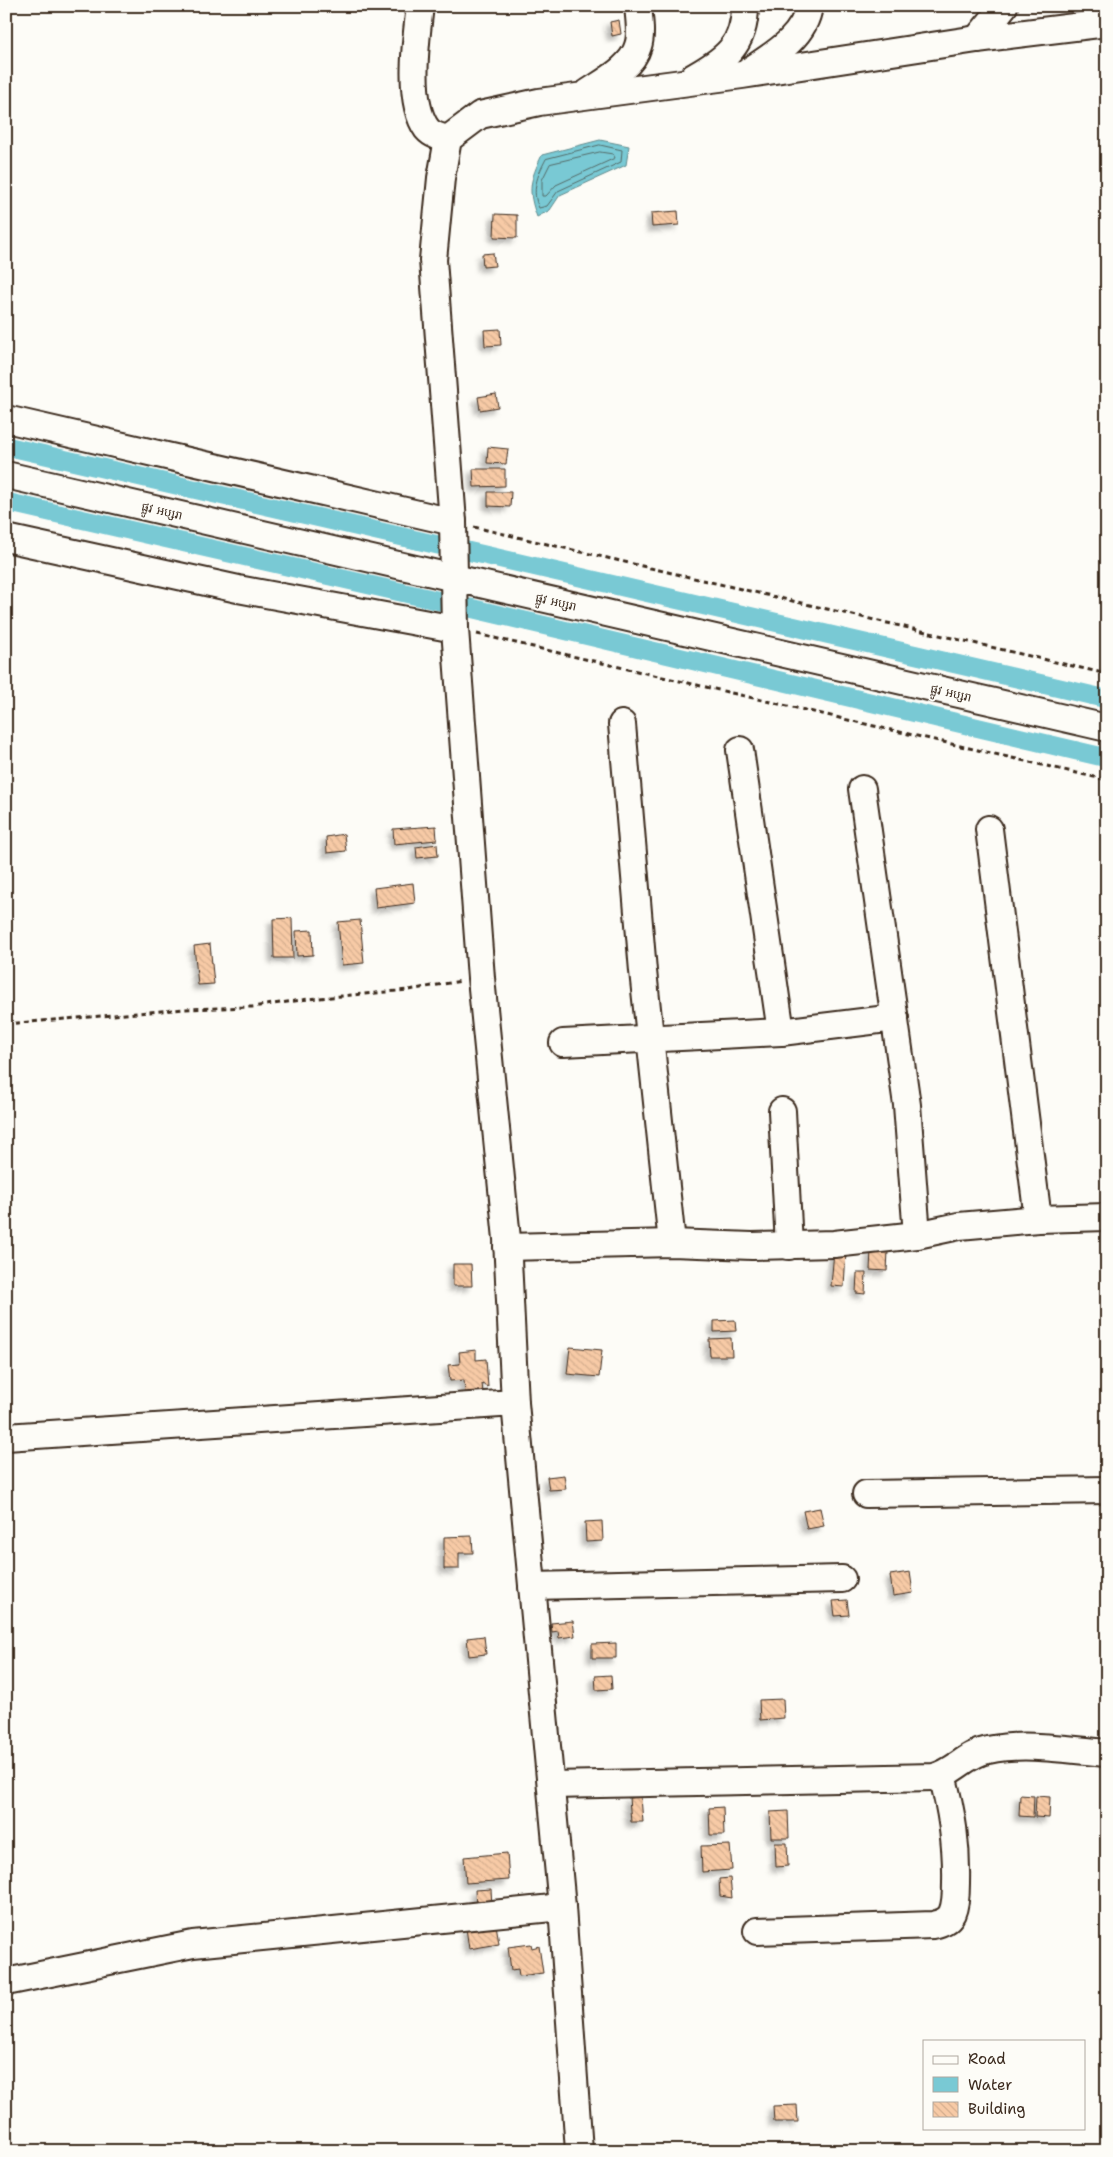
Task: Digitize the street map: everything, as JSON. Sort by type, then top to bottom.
[{"type":"street","points":[[420,6],[415,88],[416,106],[428,130],[448,139]]},
{"type":"street","points":[[584,96],[619,71],[632,58],[638,46],[638,6]]},
{"type":"street","points":[[683,83],[716,65],[729,54],[743,27],[745,6]]},
{"type":"street","points":[[742,75],[785,47],[807,18],[809,6]]},
{"type":"street","points":[[977,39],[983,28],[1004,6]]},
{"type":"street","points":[[579,2151],[552,1785],[515,1403],[507,1247],[481,978],[455,630],[453,522],[433,260],[439,197],[448,139],[480,115],[584,96],[1107,22]]},
{"type":"street","points":[[6,419],[453,522]]},
{"type":"street","name":"ផ្លូវ អប្សរា","points":[[6,475],[1107,728]]},
{"type":"street","points":[[6,538],[238,589],[455,630]]},
{"type":"street","points":[[622,724],[672,1242]]},
{"type":"street","points":[[740,750],[781,1032]]},
{"type":"street","points":[[862,789],[895,1018],[911,1147],[916,1235]]},
{"type":"street","points":[[989,829],[1038,1219]]},
{"type":"street","points":[[563,1043],[781,1032],[895,1018]]},
{"type":"street","points":[[782,1111],[789,1246]]},
{"type":"street","points":[[507,1247],[672,1242],[789,1246],[834,1244],[916,1235],[959,1226],[1038,1219],[1107,1217]]},
{"type":"street","points":[[6,1437],[515,1403]]},
{"type":"street","points":[[866,1494],[1107,1490]]},
{"type":"street","points":[[532,1586],[842,1579]]},
{"type":"street","points":[[552,1785],[862,1779],[942,1775],[952,1771],[972,1754],[988,1750],[1023,1748],[1107,1753]]},
{"type":"street","points":[[757,1930],[933,1925],[946,1921],[952,1914],[955,1902],[957,1844],[942,1775]]},
{"type":"street","points":[[6,1982],[193,1944],[562,1907]]},
{"type":"path","points":[[453,522],[1107,674]]},
{"type":"path","points":[[455,630],[1107,780]]},
{"type":"path","points":[[6,1024],[184,1009],[252,1007],[308,999],[410,990],[481,978]]},
{"type":"water","points":[[600,140],[629,146],[626,165],[560,195],[550,210],[537,217],[532,199],[531,185],[542,155]]},
{"type":"building","points":[[619,20],[621,34],[612,36],[610,22]]},
{"type":"building","points":[[678,211],[679,225],[652,227],[651,213]]},
{"type":"building","points":[[495,214],[517,215],[517,238],[494,237]]},
{"type":"building","points":[[493,253],[495,266],[483,267],[482,254]]},
{"type":"building","points":[[500,329],[501,345],[485,346],[484,330]]},
{"type":"building","points":[[496,394],[498,407],[480,410],[478,397]]},
{"type":"building","points":[[488,447],[508,449],[506,464],[487,463]]},
{"type":"building","points":[[473,469],[505,469],[505,486],[474,487]]},
{"type":"building","points":[[488,492],[511,492],[510,507],[488,506]]},
{"type":"building","points":[[436,826],[437,840],[394,844],[393,829]]},
{"type":"building","points":[[344,834],[346,851],[327,853],[326,837]]},
{"type":"building","points":[[437,844],[438,856],[417,858],[416,847]]},
{"type":"building","points":[[413,883],[415,903],[376,908],[374,888]]},
{"type":"building","points":[[292,918],[293,958],[274,958],[273,919]]},
{"type":"building","points":[[360,920],[364,963],[342,965],[338,922]]},
{"type":"building","points":[[312,930],[313,955],[297,956],[296,931]]},
{"type":"building","points":[[210,944],[214,984],[198,985],[194,946]]},
{"type":"building","points":[[871,1250],[888,1251],[887,1271],[870,1270]]},
{"type":"building","points":[[834,1251],[846,1252],[844,1287],[831,1286]]},
{"type":"building","points":[[453,1264],[471,1264],[472,1286],[453,1286]]},
{"type":"building","points":[[857,1273],[866,1273],[865,1294],[856,1293]]},
{"type":"building","points":[[735,1320],[736,1331],[714,1332],[714,1321]]},
{"type":"building","points":[[731,1338],[732,1356],[710,1356],[709,1339]]},
{"type":"building","points":[[570,1347],[602,1350],[599,1377],[567,1374]]},
{"type":"building","points":[[476,1350],[476,1360],[486,1359],[488,1387],[482,1384],[483,1392],[465,1394],[464,1380],[450,1381],[448,1365],[460,1364],[459,1352]]},
{"type":"building","points":[[564,1475],[566,1489],[549,1490],[547,1477]]},
{"type":"building","points":[[820,1508],[824,1526],[807,1529],[803,1511]]},
{"type":"building","points":[[602,1521],[603,1541],[586,1542],[585,1522]]},
{"type":"building","points":[[472,1536],[473,1553],[459,1553],[459,1569],[444,1569],[444,1537]]},
{"type":"building","points":[[910,1572],[913,1593],[893,1596],[890,1575]]},
{"type":"building","points":[[847,1600],[849,1615],[835,1616],[833,1601]]},
{"type":"building","points":[[573,1621],[575,1636],[559,1638],[558,1631],[552,1632],[551,1623]]},
{"type":"building","points":[[484,1636],[486,1654],[469,1656],[467,1638]]},
{"type":"building","points":[[616,1643],[616,1658],[592,1658],[592,1644]]},
{"type":"building","points":[[611,1675],[612,1689],[596,1690],[595,1676]]},
{"type":"building","points":[[783,1699],[784,1718],[760,1720],[759,1700]]},
{"type":"building","points":[[1020,1795],[1034,1796],[1033,1817],[1019,1816]]},
{"type":"building","points":[[1036,1796],[1050,1797],[1049,1818],[1035,1817]]},
{"type":"building","points":[[641,1797],[643,1822],[631,1822],[629,1798]]},
{"type":"building","points":[[723,1807],[724,1835],[710,1835],[709,1808]]},
{"type":"building","points":[[788,1811],[789,1838],[771,1838],[770,1812]]},
{"type":"building","points":[[775,1843],[787,1843],[788,1866],[776,1867]]},
{"type":"building","points":[[730,1845],[732,1870],[702,1872],[701,1846]]},
{"type":"building","points":[[507,1853],[509,1880],[466,1883],[464,1857]]},
{"type":"building","points":[[730,1878],[732,1898],[720,1896],[719,1879]]},
{"type":"building","points":[[491,1889],[492,1907],[476,1908],[475,1890]]},
{"type":"building","points":[[496,1924],[499,1944],[469,1949],[466,1928]]},
{"type":"building","points":[[531,1944],[532,1948],[539,1946],[543,1973],[519,1976],[518,1969],[511,1970],[508,1947]]},
{"type":"building","points":[[797,2105],[798,2122],[774,2122],[773,2106]]},
{"type":"waterway","points":[[6,446],[438,545]]},
{"type":"waterway","points":[[6,502],[440,601]]},
{"type":"waterway","points":[[467,551],[1107,699]]},
{"type":"waterway","points":[[470,608],[1107,758]]}]
